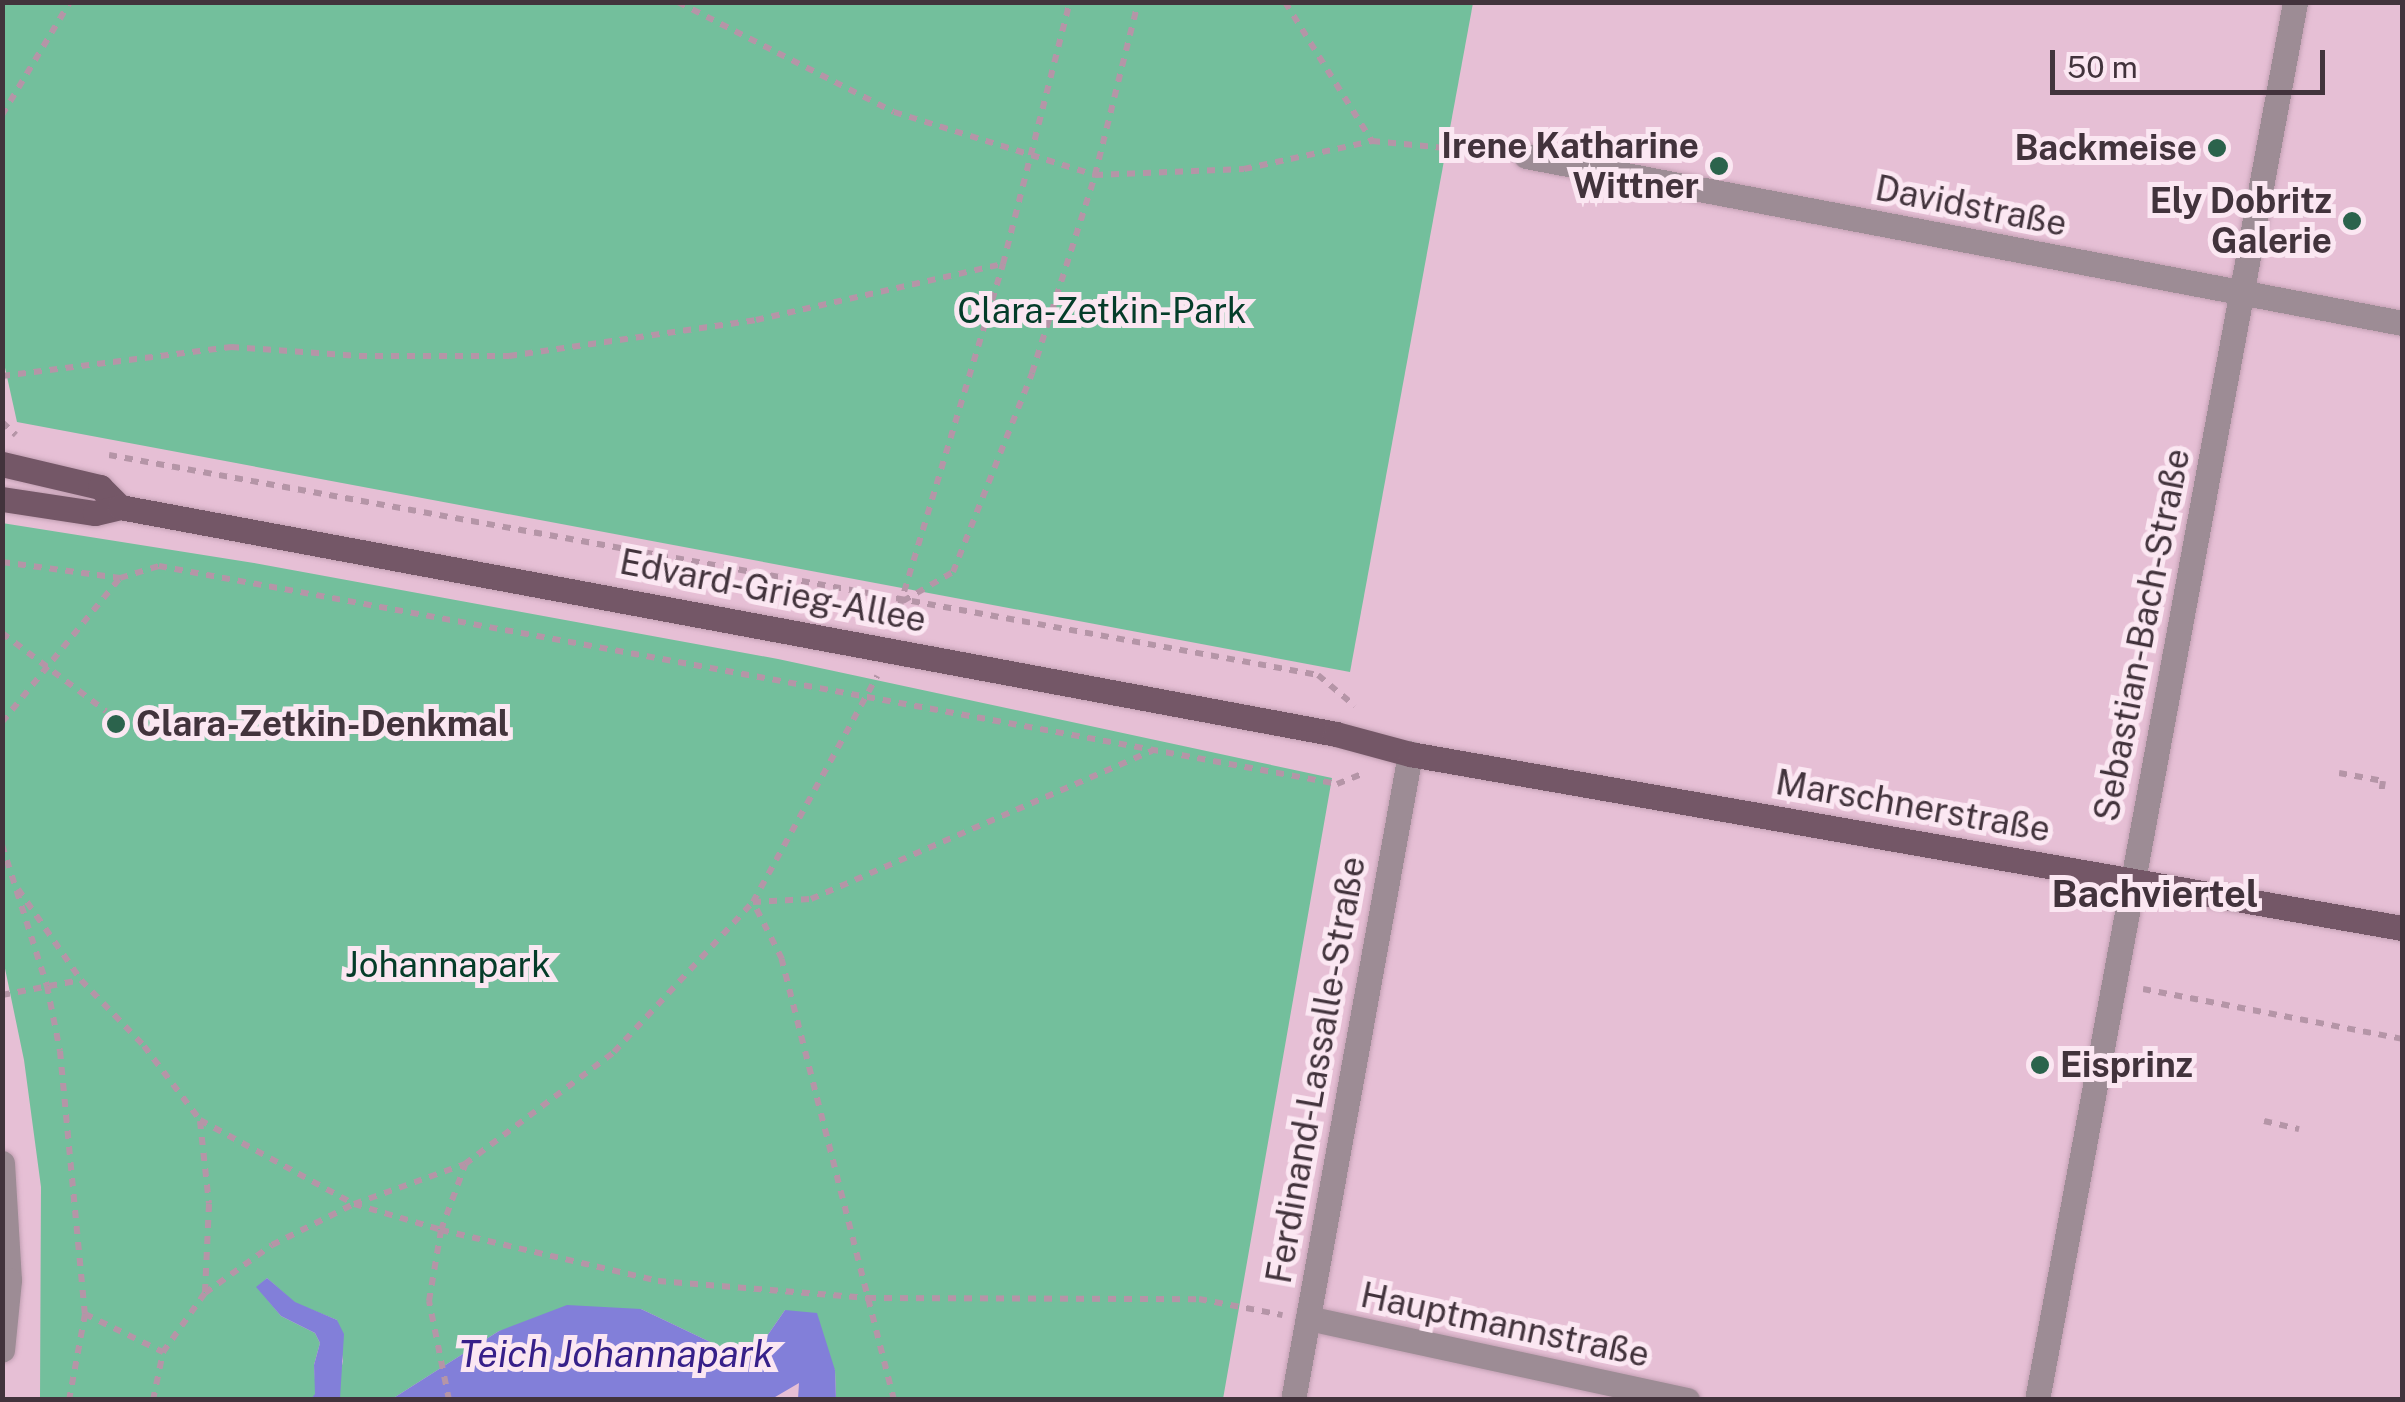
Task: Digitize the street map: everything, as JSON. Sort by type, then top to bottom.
[{"type":"main road","name":"Edvard-Grieg-Allee","points":[[2,464],[100,488],[120,507]]},
{"type":"main road","name":"Edvard-Grieg-Allee","points":[[2,499],[95,513],[120,507],[1336,734],[1410,754]]},
{"type":"main road","name":"Marschnerstraße","points":[[1410,754],[2402,928]]},
{"type":"street","name":"Sebastian-Bach-Straße","points":[[2037,1400],[2295,2]]},
{"type":"street","name":"Davidstraße","points":[[1526,156],[2402,323]]},
{"type":"street","name":"Ferdinand-Lassalle-Straße","points":[[1294,1400],[1410,754]]},
{"type":"street","points":[[2,1163],[8,1280],[2,1350]]},
{"type":"street","name":"Hauptmannstraße","points":[[1308,1318],[1687,1400]]},
{"type":"path","points":[[2,115],[70,2]]},
{"type":"path","points":[[678,2],[894,112],[1094,175],[1244,169],[1372,141],[1526,156]]},
{"type":"path","points":[[153,1400],[163,1352],[205,1293],[272,1245],[354,1204],[465,1164],[614,1052],[753,902],[865,700],[886,648],[1003,264],[1070,2]]},
{"type":"path","points":[[902,602],[953,572],[1032,373],[1094,175],[1138,2]]},
{"type":"path","points":[[1286,2],[1372,141]]},
{"type":"path","points":[[2,376],[231,346],[359,356],[508,356],[756,320],[1003,264]]},
{"type":"path","points":[[98,453],[902,602],[1318,674],[1358,708]]},
{"type":"path","points":[[2,562],[120,578],[159,566],[865,700],[1337,784],[1410,754]]},
{"type":"path","points":[[2,722],[120,578]]},
{"type":"path","points":[[2,633],[106,711]]},
{"type":"path","points":[[753,902],[811,898],[1152,751]]},
{"type":"path","points":[[2339,773],[2384,780],[2381,794]]},
{"type":"path","points":[[2,845],[46,986],[60,1052],[85,1314],[69,1400]]},
{"type":"path","points":[[18,889],[81,980],[144,1046],[200,1120],[354,1204],[441,1230],[658,1281],[868,1298],[1199,1298],[1308,1318]]},
{"type":"path","points":[[753,902],[782,958],[894,1400]]},
{"type":"path","points":[[2,995],[81,980]]},
{"type":"path","points":[[2112,984],[2402,1039]]},
{"type":"path","points":[[2244,1008],[2246,997]]},
{"type":"path","points":[[2330,1025],[2331,1013]]},
{"type":"path","points":[[200,1120],[209,1204],[205,1293]]},
{"type":"path","points":[[2264,1122],[2299,1128]]},
{"type":"path","points":[[449,1400],[436,1355],[429,1301],[441,1230],[465,1164]]},
{"type":"path","points":[[85,1314],[163,1352]]},
{"type":"green space","name":"Clara-Zetkin-Park","points":[[2,3],[1473,3],[1350,672],[17,422],[2,354]]},
{"type":"green space","name":"Johannapark","points":[[2,523],[254,563],[778,659],[1332,778],[1223,1399],[836,1399],[835,1370],[785,1310],[763,1342],[729,1351],[641,1309],[499,1331],[392,1399],[340,1399],[338,1383],[343,1361],[337,1320],[295,1303],[267,1278],[257,1287],[281,1316],[315,1333],[320,1343],[314,1365],[316,1394],[311,1399],[40,1399],[41,1187],[24,1060],[2,954]]},
{"type":"water","points":[[267,1278],[295,1302],[337,1320],[344,1334],[340,1399],[311,1399],[315,1394],[314,1365],[320,1343],[315,1333],[281,1316],[256,1287]]},
{"type":"water","name":"Teich Johannapark","points":[[567,1305],[641,1309],[729,1351],[763,1342],[785,1310],[817,1313],[835,1370],[836,1399],[798,1399],[799,1383],[770,1400],[392,1399],[499,1331]]},
{"type":"place","name":"Backmeise","points":[[2217,148]]},
{"type":"place","name":"Irene Katharine Wittner","points":[[1719,166]]},
{"type":"place","name":"Ely Dobritz Galerie","points":[[2352,221]]},
{"type":"place","name":"Clara-Zetkin-Denkmal","points":[[116,724]]},
{"type":"place","name":"Eisprinz","points":[[2040,1065]]},
{"type":"district","name":"Bachviertel","points":[[2155,894]]}]
